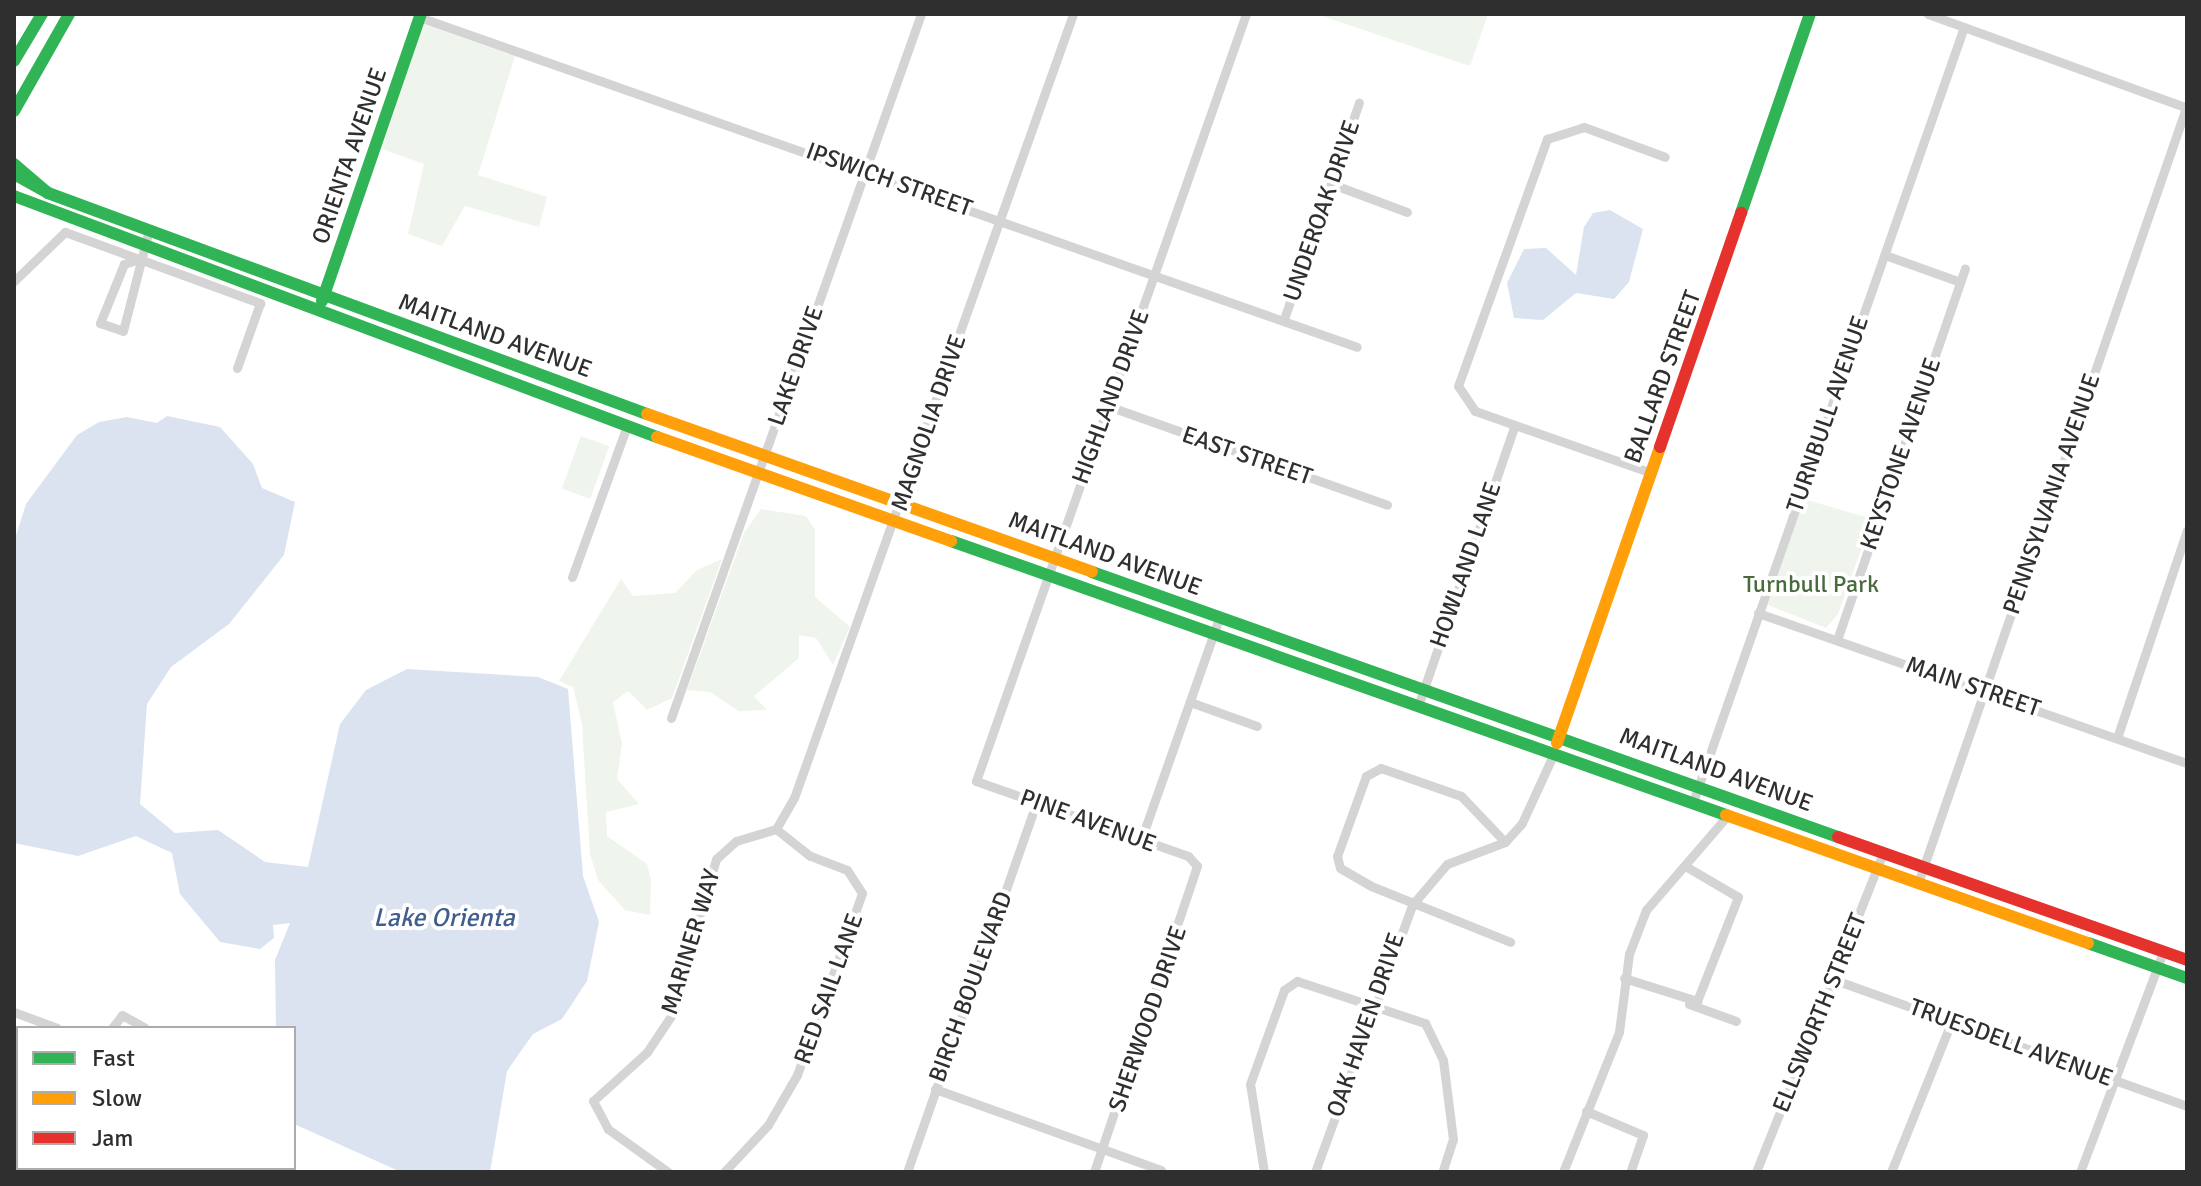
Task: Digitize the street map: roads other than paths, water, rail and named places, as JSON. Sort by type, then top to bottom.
[{"type":"main road","points":[[14,61],[42,14]]},
{"type":"main road","points":[[14,111],[69,14]]},
{"type":"main road","name":"BALLARD STREET","points":[[1554,753],[1810,14]]},
{"type":"main road","name":"ORIENTA AVENUE","points":[[319,312],[420,16]]},
{"type":"main road","points":[[14,164],[48,193]]},
{"type":"main road","name":"MAITLAND AVENUE","points":[[14,174],[48,193],[578,390],[2187,960]]},
{"type":"main road","name":"MAITLAND AVENUE","points":[[14,196],[142,252],[319,312],[627,426],[2187,978]]},
{"type":"street","name":"LAKE DRIVE","points":[[671,718],[921,14]]},
{"type":"street","name":"MAGNOLIA DRIVE","points":[[776,829],[794,798],[1073,14]]},
{"type":"street","name":"HIGHLAND DRIVE","points":[[976,781],[1246,14]]},
{"type":"street","points":[[1928,14],[2187,107]]},
{"type":"street","name":"IPSWICH STREET","points":[[420,16],[1357,347]]},
{"type":"street","name":"TURNBULL AVENUE","points":[[1693,802],[1964,27]]},
{"type":"street","name":"UNDEROAK DRIVE","points":[[1284,319],[1359,103]]},
{"type":"street","name":"PENNSYLVANIA AVENUE","points":[[1918,883],[2187,107]]},
{"type":"street","points":[[1652,473],[1475,411],[1460,396],[1462,361],[1547,139],[1584,127],[1665,157]]},
{"type":"street","points":[[1332,184],[1407,212]]},
{"type":"street","points":[[142,252],[124,264],[100,323],[123,331],[144,272],[142,252],[149,230]]},
{"type":"street","points":[[14,281],[65,232],[142,252],[260,303],[237,368]]},
{"type":"street","points":[[1885,255],[1960,282]]},
{"type":"street","name":"KEYSTONE AVENUE","points":[[1837,640],[1965,268]]},
{"type":"street","points":[[572,406],[578,390]]},
{"type":"street","name":"EAST STREET","points":[[1108,406],[1387,505]]},
{"type":"street","name":"HOWLAND LANE","points":[[1418,706],[1515,425]]},
{"type":"street","points":[[572,577],[627,426]]},
{"type":"street","points":[[2117,738],[2187,530]]},
{"type":"street","name":"MAIN STREET","points":[[1758,613],[2187,763]]},
{"type":"street","points":[[1141,840],[1219,618]]},
{"type":"street","points":[[1347,681],[1353,664]]},
{"type":"street","points":[[1190,702],[1257,726]]},
{"type":"street","points":[[1510,942],[1412,905],[1340,868],[1337,856],[1366,776],[1381,768],[1461,796],[1505,842],[1522,823],[1554,753]]},
{"type":"street","name":"PINE AVENUE","points":[[976,781],[1141,840],[1197,866]]},
{"type":"street","name":"BIRCH BOULEVARD","points":[[907,1172],[1036,803]]},
{"type":"street","points":[[1563,1172],[1625,1009],[1624,978],[1646,910],[1687,867],[1700,842],[1728,815]]},
{"type":"street","name":"MARINER WAY","points":[[668,1172],[608,1129],[593,1101],[647,1052],[673,1013],[716,859],[736,841],[776,829]]},
{"type":"street","name":"RED SAIL LANE","points":[[724,1172],[768,1125],[797,1075],[862,893],[847,870],[810,856],[776,829]]},
{"type":"street","name":"OAK HAVEN DRIVE","points":[[1315,1172],[1412,905],[1447,864],[1505,842]]},
{"type":"street","name":"ELLSWORTH STREET","points":[[1756,1172],[1883,853]]},
{"type":"street","name":"SHERWOOD DRIVE","points":[[1094,1172],[1197,866]]},
{"type":"street","points":[[1687,867],[1738,897],[1710,972],[1689,1004]]},
{"type":"street","points":[[2080,1172],[2163,952]]},
{"type":"street","points":[[1624,978],[1736,1021]]},
{"type":"street","name":"TRUESDELL AVENUE","points":[[1835,980],[2187,1106]]},
{"type":"street","points":[[1264,1172],[1250,1084],[1284,990],[1297,981],[1425,1023],[1443,1060],[1453,1139],[1442,1172]]},
{"type":"street","points":[[14,1012],[52,1026]]},
{"type":"street","points":[[114,1026],[122,1015],[141,1026]]},
{"type":"street","points":[[1891,1172],[1951,1023]]},
{"type":"street","points":[[935,1089],[1161,1170]]},
{"type":"street","points":[[1586,1111],[1643,1135],[1630,1172]]},
{"type":"water","points":[[1610,210],[1643,229],[1629,282],[1614,299],[1576,293],[1543,320],[1514,318],[1507,283],[1524,249],[1546,248],[1576,275],[1584,227],[1593,213]]},
{"type":"water","name":"Lake Orienta","points":[[167,416],[220,427],[253,464],[262,488],[295,502],[284,555],[229,624],[171,667],[147,704],[140,804],[175,833],[218,830],[265,862],[308,867],[340,724],[366,690],[407,669],[538,677],[568,689],[583,876],[599,922],[587,981],[562,1019],[533,1034],[507,1071],[490,1172],[401,1172],[296,1125],[296,1026],[276,1026],[275,960],[290,923],[273,925],[274,938],[260,949],[220,942],[180,894],[172,853],[136,836],[78,856],[14,843],[14,542],[26,504],[77,435],[99,422],[127,417],[157,423]]},
{"type":"park label","name":"Turnbull Park","points":[[1811,585]]}]
